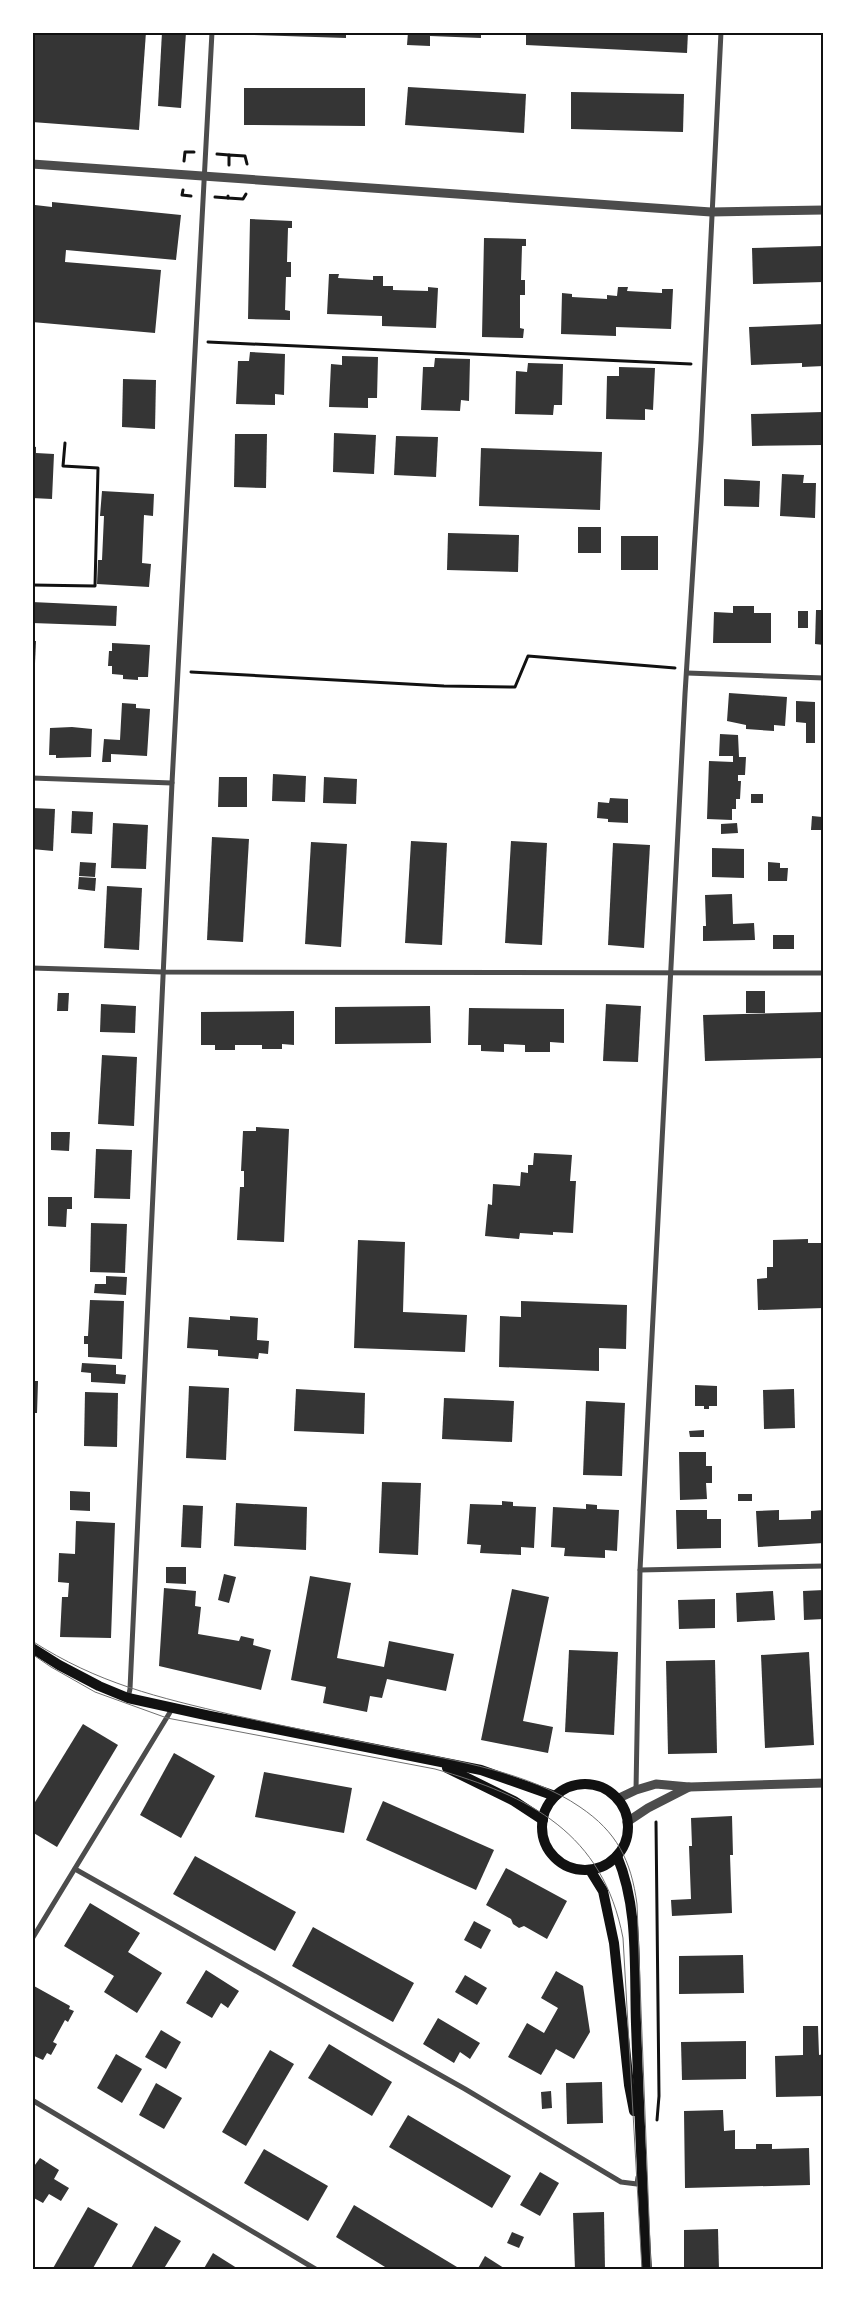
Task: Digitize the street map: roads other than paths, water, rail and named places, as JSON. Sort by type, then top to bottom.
[{"type":"main road","points":[[32,1648],[83,1678],[128,1698],[172,1709],[482,1770],[555,1796]]},
{"type":"main road","points":[[432,1761],[480,1784],[543,1820]]},
{"type":"main road","points":[[577,1785],[592,1785],[606,1790],[617,1799],[624,1810],[627,1822],[625,1842],[617,1856],[608,1864],[590,1870],[568,1866],[558,1860],[545,1842],[543,1820],[549,1804],[555,1796],[563,1790],[577,1785]]},
{"type":"main road","points":[[617,1856],[626,1878],[632,1921],[639,2137],[647,2270]]},
{"type":"main road","points":[[590,1870],[603,1891],[614,1943],[629,2085],[639,2137]]},
{"type":"street","points":[[128,1698],[131,1672],[162,972],[212,32]]},
{"type":"street","points":[[636,1790],[640,1570],[721,32]]},
{"type":"street","points":[[32,164],[307,185],[711,212],[824,210]]},
{"type":"street","points":[[687,671],[824,678]]},
{"type":"street","points":[[32,778],[172,783]]},
{"type":"street","points":[[32,968],[162,972],[824,973]]},
{"type":"street","points":[[640,1570],[824,1566]]},
{"type":"street","points":[[32,1939],[172,1709]]},
{"type":"street","points":[[617,1799],[636,1790],[656,1784],[689,1787],[824,1783]]},
{"type":"street","points":[[627,1822],[648,1808],[689,1787]]},
{"type":"street","points":[[75,1869],[465,2089],[621,2182],[637,2184],[639,2137]]},
{"type":"street","points":[[32,2100],[317,2270]]},
{"type":"tram line","points":[[32,1641],[57,1656],[105,1679],[179,1702],[492,1769],[539,1785],[560,1795],[580,1807],[604,1827],[613,1837],[626,1861],[631,1874],[637,1904],[651,2270]]},
{"type":"tram line","points":[[32,1654],[95,1692],[167,1718],[435,1769],[470,1780],[502,1792],[531,1807],[557,1824],[580,1846],[599,1871],[613,1902],[623,1938],[642,2270]]}]
